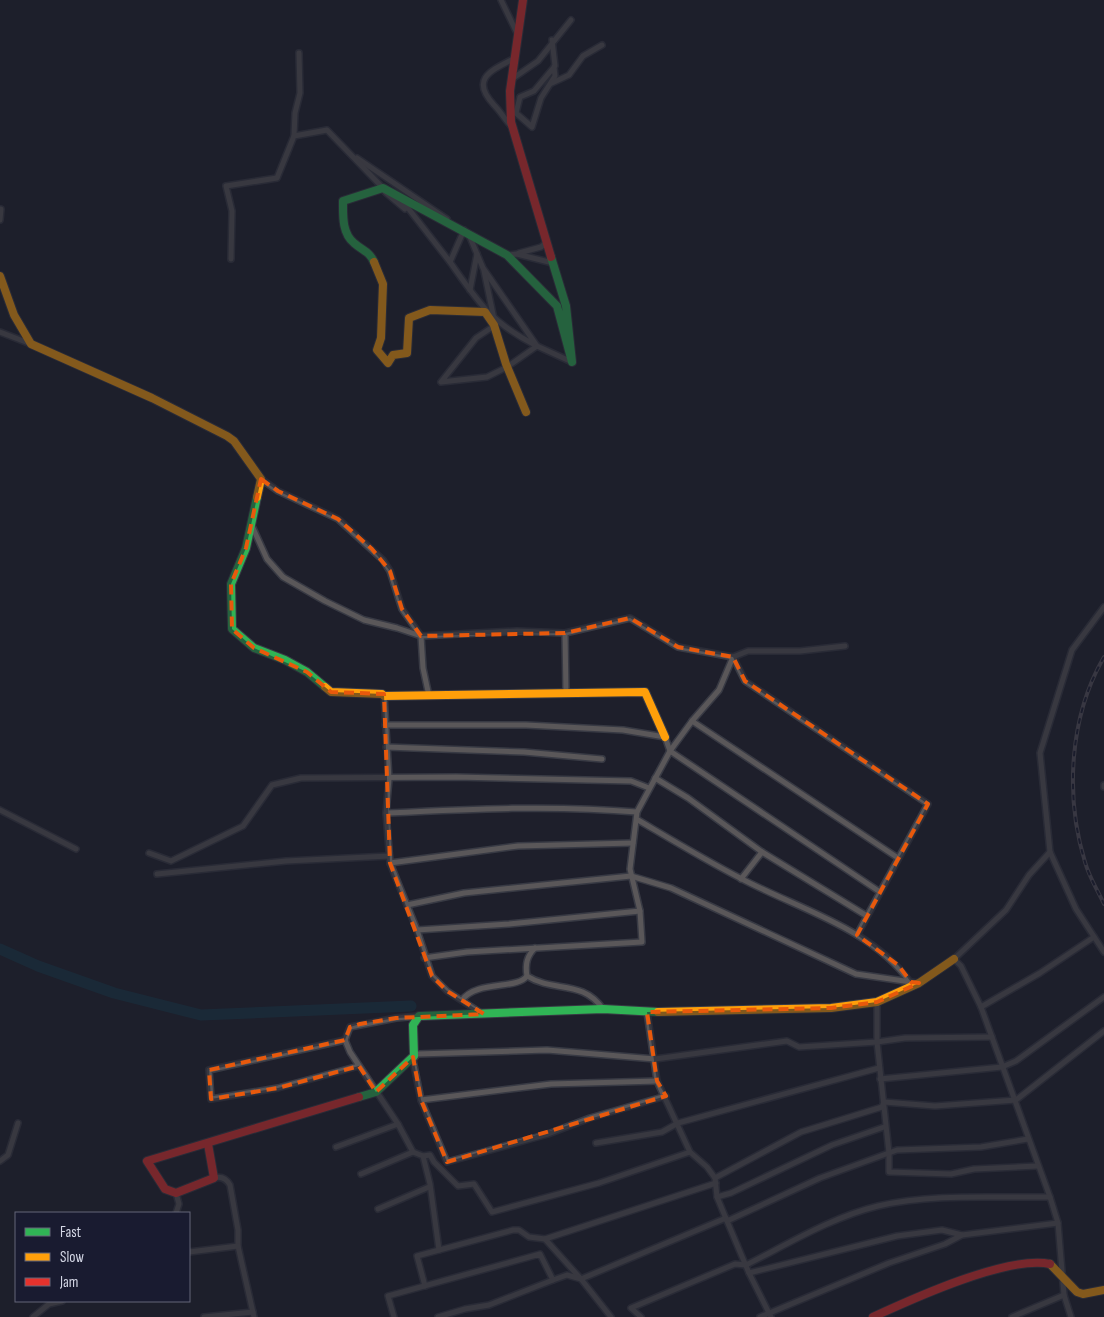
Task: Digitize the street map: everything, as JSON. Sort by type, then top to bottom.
[{"type":"street","points":[[501,0],[518,33]]},
{"type":"street","points":[[523,0],[510,92],[513,128],[566,306],[572,362]]},
{"type":"street","points":[[512,79],[538,61],[552,40],[571,20]]},
{"type":"street","points":[[552,40],[555,76],[541,98],[532,128],[516,113],[520,97],[534,91],[554,68]]},
{"type":"street","points":[[550,83],[569,75],[583,56],[602,45]]},
{"type":"street","points":[[231,259],[232,211],[226,186],[277,178],[294,136],[295,113],[300,93],[299,53]]},
{"type":"street","points":[[513,128],[484,95],[483,86],[485,77],[497,67],[515,58]]},
{"type":"street","points":[[294,136],[327,130],[382,188],[413,215]]},
{"type":"street","points":[[347,151],[469,235],[483,268],[494,320]]},
{"type":"street","points":[[553,263],[510,255],[382,188],[343,201],[344,232],[354,245],[369,252],[382,284],[381,338],[377,350],[388,363],[394,356],[407,353],[409,318],[422,311],[434,308],[461,312],[486,312],[494,320],[537,346],[572,362]]},
{"type":"street","points":[[398,196],[450,262],[494,325],[507,367],[526,412]]},
{"type":"street","points":[[0,210],[0,220]]},
{"type":"street","points":[[450,262],[463,230]]},
{"type":"street","points":[[510,255],[541,247],[546,242]]},
{"type":"street","points":[[470,290],[477,254]]},
{"type":"street","points":[[510,255],[557,306],[572,362]]},
{"type":"street","points":[[483,268],[537,346]]},
{"type":"street","points":[[0,276],[14,315],[31,344]]},
{"type":"street","points":[[491,328],[476,338],[441,382],[488,377],[507,367],[537,346]]},
{"type":"street","points":[[0,332],[152,398],[227,436],[234,440],[261,479],[278,491],[338,518],[383,560],[390,571],[402,609],[420,636],[422,668],[429,696]]},
{"type":"street","points":[[261,479],[246,548],[231,584],[232,629],[254,648],[307,672],[331,692],[382,694],[384,696],[645,692],[670,751],[880,892]]},
{"type":"street","points":[[251,522],[267,559],[283,577],[325,601],[364,620],[420,636],[517,631],[565,633],[630,618],[678,647],[733,657],[748,651],[800,651],[845,646]]},
{"type":"street","points":[[1104,607],[1072,650],[1040,753],[1050,852],[1076,909],[1104,952]]},
{"type":"street","points":[[565,633],[566,693]]},
{"type":"street","points":[[424,958],[536,948],[642,942],[640,910],[631,876],[633,843],[638,812],[670,751],[692,720],[719,690],[733,657]]},
{"type":"street","points":[[733,657],[745,681],[928,804],[857,935]]},
{"type":"street","points":[[384,696],[389,779],[386,813],[390,863],[417,930],[424,958],[432,976],[447,991],[484,1014]]},
{"type":"street","points":[[692,720],[898,858]]},
{"type":"street","points":[[385,725],[526,725],[633,731],[665,737]]},
{"type":"street","points":[[386,747],[524,752],[602,759]]},
{"type":"street","points":[[149,852],[171,860],[242,826],[272,785],[301,778],[389,779],[464,777],[631,781],[649,788]]},
{"type":"street","points":[[655,778],[688,798],[762,852],[867,916]]},
{"type":"street","points":[[386,813],[484,808],[560,807],[638,812]]},
{"type":"street","points":[[0,810],[76,849]]},
{"type":"street","points":[[638,820],[741,879],[857,935],[882,951],[915,982]]},
{"type":"street","points":[[390,863],[518,846],[633,843]]},
{"type":"street","points":[[741,879],[762,852]]},
{"type":"street","points":[[690,1152],[598,1183],[492,1212],[474,1184],[458,1186],[434,1162],[430,1155],[423,1156],[413,1152],[398,1124],[359,1066],[345,1040],[350,1027],[355,1025],[419,1016],[603,1009],[647,1012],[830,1008],[876,1002],[954,959],[1006,910],[1050,852]]},
{"type":"street","points":[[157,874],[286,861],[389,856]]},
{"type":"street","points":[[407,905],[464,893],[631,876],[671,888],[856,974],[915,982]]},
{"type":"street","points":[[417,930],[509,924],[640,910]]},
{"type":"street","points":[[981,1007],[1040,973],[1094,937]]},
{"type":"street","points":[[527,976],[528,956],[536,948]]},
{"type":"street","points":[[954,959],[961,966],[981,1007],[1037,1166],[1050,1197],[1058,1223],[1064,1295],[1070,1317]]},
{"type":"street","points":[[462,1000],[470,992],[522,981],[527,976]]},
{"type":"street","points":[[527,976],[540,982],[583,990],[596,999],[603,1009]]},
{"type":"street","points":[[880,1079],[1002,1067],[1016,1060],[1104,997]]},
{"type":"street","points":[[876,1002],[877,1042],[884,1102],[884,1127],[889,1153],[889,1172],[951,1174],[974,1169],[1037,1166]]},
{"type":"street","points":[[647,1012],[657,1081],[666,1096],[690,1152],[707,1167],[716,1181],[718,1196],[726,1219],[749,1273],[770,1315]]},
{"type":"street","points":[[419,1016],[413,1025],[414,1056],[421,1100],[447,1162],[548,1134],[590,1118],[666,1096]]},
{"type":"street","points":[[884,1102],[935,1106],[1014,1101],[1104,1031]]},
{"type":"street","points":[[204,1317],[254,1315],[238,1246],[238,1230],[230,1185],[228,1180],[221,1176],[176,1192],[165,1189],[147,1160],[208,1144],[376,1092],[417,1054],[547,1050],[655,1059],[787,1041],[799,1047],[877,1042],[904,1038],[992,1036]]},
{"type":"street","points":[[345,1040],[209,1070],[211,1099],[278,1088],[359,1066]]},
{"type":"street","points":[[596,1143],[662,1132],[678,1124],[879,1068]]},
{"type":"street","points":[[421,1100],[551,1084],[657,1081]]},
{"type":"street","points":[[425,1286],[417,1256],[513,1230],[519,1230],[529,1237],[544,1239],[716,1181],[801,1132],[882,1107],[884,1102]]},
{"type":"street","points":[[0,1161],[8,1155],[18,1123]]},
{"type":"street","points":[[336,1147],[398,1124]]},
{"type":"street","points":[[718,1196],[731,1193],[832,1145],[884,1127]]},
{"type":"street","points":[[438,1317],[489,1305],[567,1274],[581,1279],[820,1178],[897,1150],[981,1147],[1028,1139]]},
{"type":"street","points":[[208,1144],[214,1178]]},
{"type":"street","points":[[361,1174],[413,1152]]},
{"type":"street","points":[[423,1156],[439,1250]]},
{"type":"street","points":[[378,1208],[429,1187]]},
{"type":"street","points":[[176,1192],[179,1204],[176,1212]]},
{"type":"street","points":[[641,1317],[631,1308],[735,1264],[746,1265],[831,1223],[877,1206],[909,1200],[1050,1197]]},
{"type":"street","points":[[760,1317],[770,1315],[881,1266],[945,1244],[962,1235],[1058,1223]]},
{"type":"street","points":[[749,1273],[897,1236],[942,1230],[962,1235]]},
{"type":"street","points":[[544,1239],[581,1279],[611,1317]]},
{"type":"street","points":[[190,1252],[238,1246]]},
{"type":"street","points":[[394,1317],[388,1296],[540,1254],[553,1280]]},
{"type":"street","points":[[873,1317],[905,1302],[975,1276],[1035,1262],[1049,1263],[1077,1292],[1083,1294],[1104,1290]]},
{"type":"street","points":[[1012,1317],[1064,1295]]},
{"type":"street","points":[[33,1317],[49,1304],[58,1302]]},
{"type":"highlighted area","points":[[261,479],[278,491],[338,519],[372,549],[390,571],[402,609],[421,636],[565,633],[630,618],[678,647],[733,657],[745,681],[928,804],[857,935],[898,965],[911,982],[919,983],[877,1002],[831,1008],[647,1012],[657,1081],[666,1096],[447,1162],[421,1100],[413,1057],[376,1092],[359,1066],[278,1088],[211,1099],[209,1070],[345,1040],[350,1027],[360,1024],[396,1018],[484,1014],[447,991],[432,976],[390,863],[384,694],[331,692],[307,672],[254,648],[232,629],[231,584],[246,548]]},
{"type":"waterway","points":[[0,949],[38,966],[114,993],[201,1015],[411,1006]]},
{"type":"railway","points":[[1104,657],[1092,680],[1083,705],[1077,731],[1073,784],[1075,811],[1085,862],[1104,904]]},
{"type":"traffic: fast","points":[[374,262],[366,251],[354,243],[347,234],[344,224],[343,201],[383,188],[507,255],[557,306],[572,362],[566,306],[551,257]]},
{"type":"traffic: fast","points":[[257,497],[246,548],[231,584],[232,629],[254,648],[285,660],[307,672],[325,687]]},
{"type":"traffic: fast","points":[[359,1097],[376,1092],[414,1056],[413,1025],[419,1016],[603,1009],[658,1012]]},
{"type":"traffic: slow","points":[[374,262],[383,284],[381,338],[377,350],[388,363],[393,355],[407,353],[409,318],[430,310],[485,312],[494,325],[506,364],[526,412]]},
{"type":"traffic: slow","points":[[0,276],[14,315],[31,344],[152,398],[227,436],[234,441],[261,479],[257,497]]},
{"type":"traffic: slow","points":[[325,687],[331,692],[382,694],[384,696],[645,692],[665,737]]},
{"type":"traffic: slow","points":[[658,1012],[831,1008],[877,1002],[919,983],[954,959]]},
{"type":"traffic: slow","points":[[1050,1264],[1077,1292],[1083,1294],[1104,1290]]},
{"type":"traffic: jam","points":[[523,0],[510,91],[511,122],[551,257]]},
{"type":"traffic: jam","points":[[208,1144],[214,1178],[176,1193],[165,1189],[147,1161],[359,1097]]},
{"type":"traffic: jam","points":[[873,1317],[960,1280],[986,1272],[1032,1263],[1050,1264]]}]
